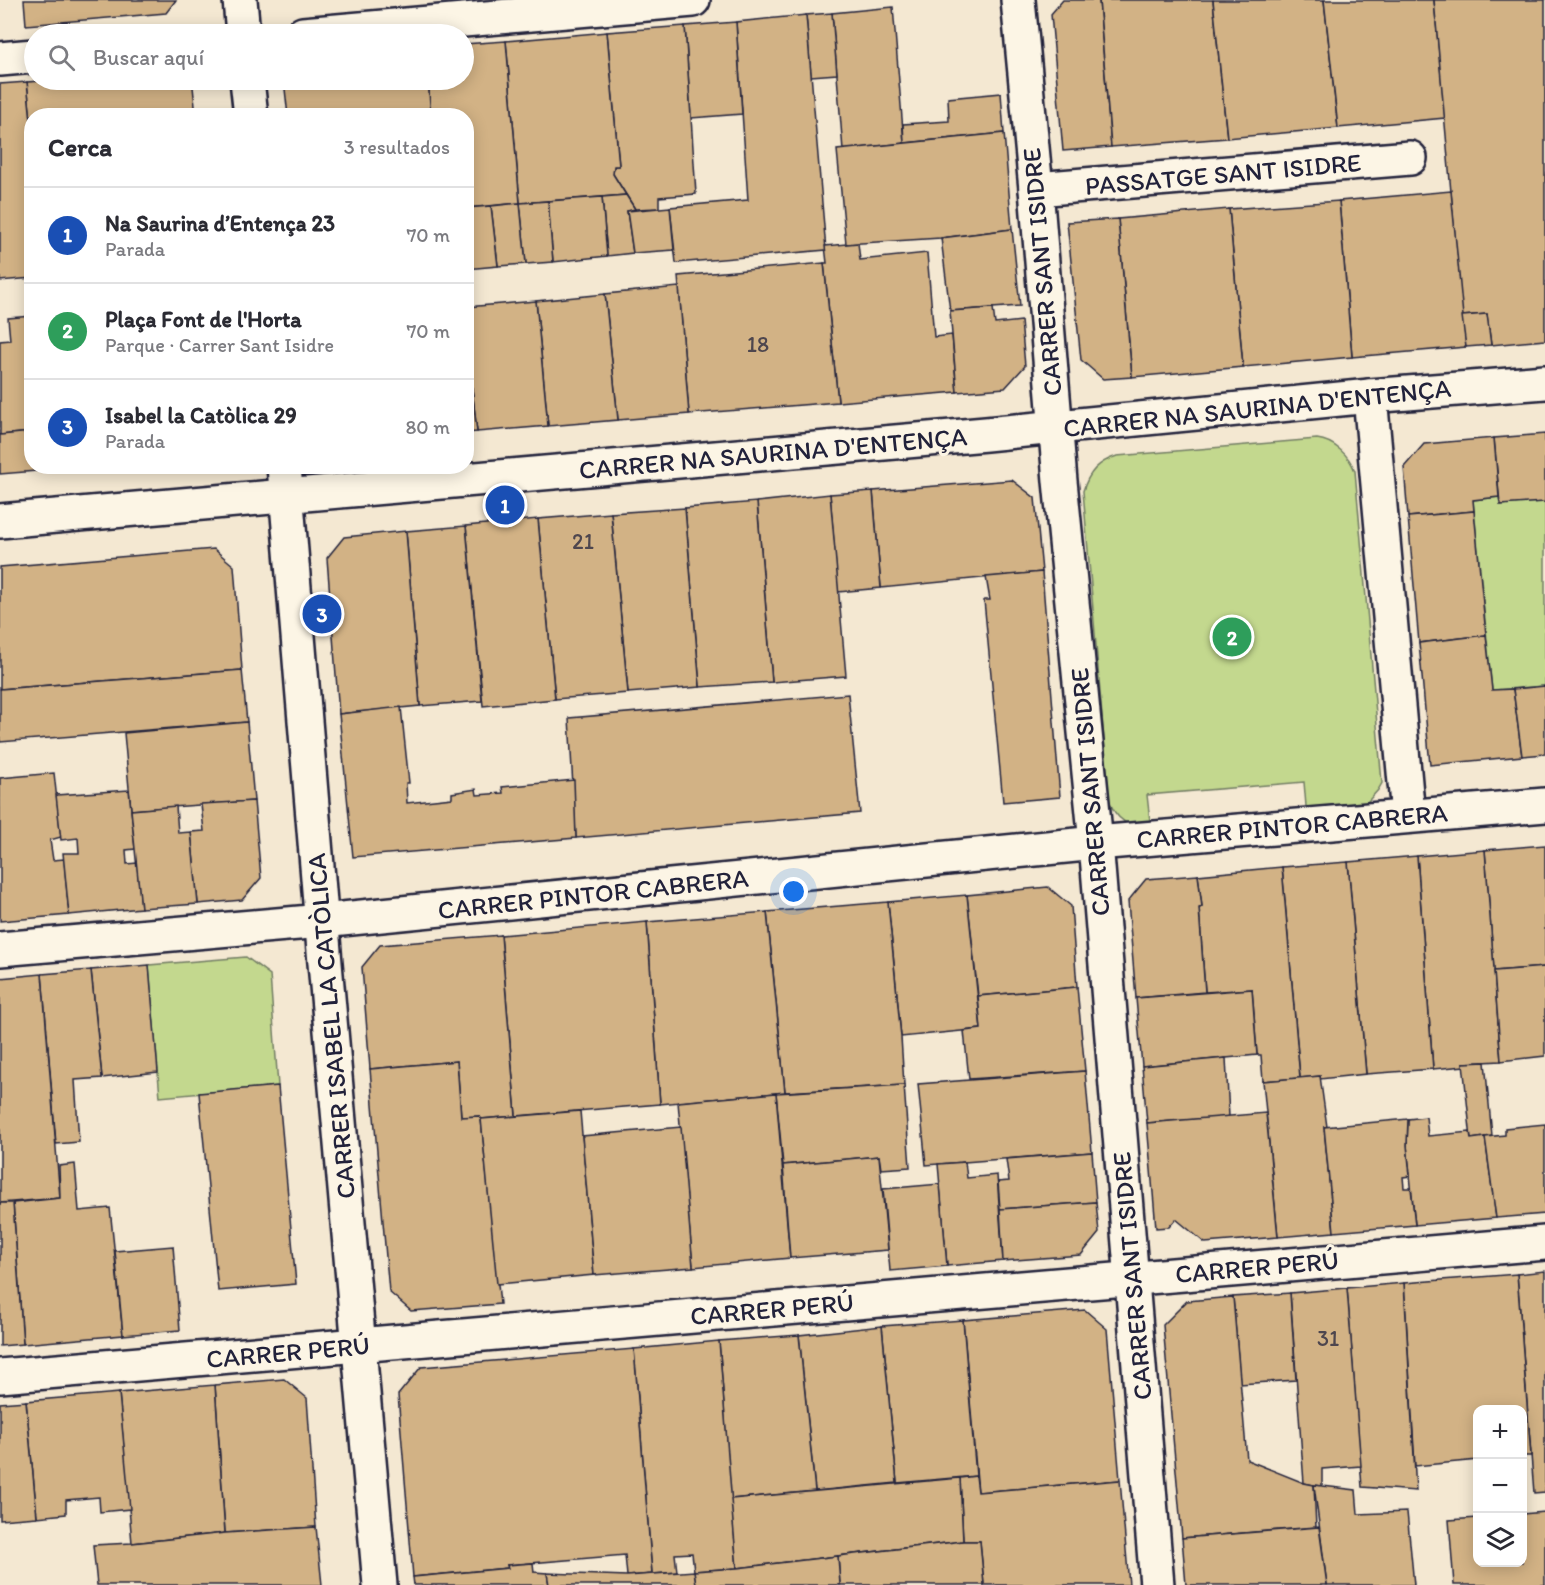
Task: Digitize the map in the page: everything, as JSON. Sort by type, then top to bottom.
[{"type":"street","points":[[240,0],[242,24]]},
{"type":"street","points":[[418,24],[693,0]]},
{"type":"street","name":"CARRER SANT ISIDRE","points":[[1018,0],[1055,428],[1096,843],[1157,1585]]},
{"type":"street","points":[[0,59],[24,57]]},
{"type":"street","points":[[249,90],[250,108]]},
{"type":"street","name":"PASSATGE SANT ISIDRE","points":[[1036,189],[1410,158]]},
{"type":"street","name":"CARRER NA SAURINA D'ENTENÇA","points":[[474,468],[1055,428],[1370,396],[1545,382]]},
{"type":"street","points":[[1370,396],[1408,816]]},
{"type":"street","name":"CARRER NA SAURINA D'ENTENÇA","points":[[0,521],[285,481],[387,474]]},
{"type":"street","name":"CARRER ISABEL LA CATÒLICA","points":[[285,481],[380,1585]]},
{"type":"street","name":"CARRER PINTOR CABRERA","points":[[0,948],[322,921],[1096,843],[1545,805]]},
{"type":"street","name":"CARRER PERÚ","points":[[0,1376],[1132,1277],[1545,1244]]},
{"type":"green space","points":[[1317,439],[1340,450],[1355,471],[1382,783],[1361,809],[1307,818],[1304,782],[1147,795],[1151,830],[1130,825],[1119,818],[1109,799],[1083,491],[1088,478],[1099,465],[1117,456]]},
{"type":"green space","points":[[1499,497],[1500,505],[1545,501],[1545,686],[1492,690],[1473,500]]},
{"type":"green space","points":[[246,957],[270,975],[278,1086],[160,1097],[149,965]]},
{"type":"building","points":[[24,0],[176,0],[166,13],[26,24]]},
{"type":"building","points":[[1063,0],[1099,0],[1111,147],[1063,151],[1051,14]]},
{"type":"building","points":[[1099,0],[1213,0],[1227,138],[1111,147]]},
{"type":"building","points":[[1213,0],[1324,0],[1338,128],[1227,138]]},
{"type":"building","points":[[1324,0],[1434,0],[1445,118],[1338,128]]},
{"type":"building","points":[[1434,0],[1545,0],[1545,340],[1491,345],[1487,314],[1462,316]]},
{"type":"building","points":[[893,7],[904,143],[843,150],[832,13]]},
{"type":"building","points":[[832,13],[837,74],[811,76],[806,15]]},
{"type":"building","points":[[806,15],[826,250],[676,263],[670,207],[748,200],[736,22]]},
{"type":"building","points":[[736,22],[742,114],[691,118],[685,26]]},
{"type":"building","points":[[685,26],[696,194],[659,197],[659,208],[635,209],[613,174],[614,166],[619,166],[607,32]]},
{"type":"building","points":[[607,32],[619,166],[614,166],[613,174],[626,195],[520,203],[506,41]]},
{"type":"building","points":[[506,41],[520,203],[474,207],[474,108],[430,108],[429,90],[474,90],[474,43]]},
{"type":"building","points":[[24,82],[24,90],[28,90],[30,108],[24,108],[24,279],[0,281],[0,84]]},
{"type":"building","points":[[28,90],[193,90],[195,108],[30,108]]},
{"type":"building","points":[[285,90],[429,90],[430,108],[287,108]]},
{"type":"building","points":[[1001,93],[1004,133],[904,143],[903,124],[949,121],[948,98]]},
{"type":"building","points":[[1004,133],[1012,229],[941,238],[846,244],[837,150]]},
{"type":"building","points":[[1451,191],[1466,347],[1352,357],[1339,201]]},
{"type":"building","points":[[626,195],[635,209],[627,211],[633,253],[607,256],[602,197]]},
{"type":"building","points":[[602,197],[607,256],[553,262],[548,201]]},
{"type":"building","points":[[548,201],[553,262],[526,264],[520,203]]},
{"type":"building","points":[[1339,201],[1352,357],[1243,367],[1229,209]]},
{"type":"building","points":[[520,203],[526,264],[498,266],[491,206]]},
{"type":"building","points":[[491,206],[498,266],[474,268],[474,207]]},
{"type":"building","points":[[670,207],[674,250],[633,253],[627,211]]},
{"type":"building","points":[[1229,209],[1243,367],[1132,377],[1118,219]]},
{"type":"building","points":[[1118,219],[1132,377],[1103,379],[1081,360],[1067,222]]},
{"type":"building","points":[[1012,229],[1020,306],[950,311],[941,238]]},
{"type":"building","points":[[858,243],[860,260],[927,253],[934,337],[952,335],[957,392],[838,402],[824,263],[827,263],[825,246]]},
{"type":"building","points":[[824,263],[838,402],[689,414],[678,276]]},
{"type":"building","points":[[679,287],[689,414],[618,420],[605,294]]},
{"type":"building","points":[[605,294],[618,420],[548,426],[536,301]]},
{"type":"building","points":[[536,301],[548,426],[477,432],[474,406],[474,306]]},
{"type":"building","points":[[993,308],[995,324],[1021,321],[1025,366],[1005,388],[957,392],[950,311]]},
{"type":"building","points":[[1487,314],[1491,345],[1466,347],[1462,316]]},
{"type":"building","points":[[24,317],[24,433],[0,435],[0,341],[10,340],[8,318]]},
{"type":"building","points":[[474,406],[477,432],[474,432]]},
{"type":"building","points":[[24,433],[24,472],[0,474],[0,435]]},
{"type":"building","points":[[1545,434],[1545,502],[1500,505],[1494,438]]},
{"type":"building","points":[[1494,438],[1499,497],[1473,500],[1474,511],[1408,517],[1404,467],[1424,444]]},
{"type":"building","points":[[1012,480],[1035,498],[1042,572],[881,588],[873,491]]},
{"type":"building","points":[[873,491],[881,588],[838,592],[830,494]]},
{"type":"building","points":[[830,494],[846,676],[772,682],[757,502]]},
{"type":"building","points":[[757,502],[772,682],[700,687],[685,508]]},
{"type":"building","points":[[685,508],[700,687],[628,693],[611,513]]},
{"type":"building","points":[[1474,511],[1486,635],[1419,643],[1408,517]]},
{"type":"building","points":[[611,513],[628,693],[555,699],[538,519]]},
{"type":"building","points":[[538,519],[555,699],[483,706],[466,526]]},
{"type":"building","points":[[466,526],[482,701],[420,706],[406,531]]},
{"type":"building","points":[[406,531],[420,706],[339,714],[327,558],[344,537]]},
{"type":"building","points":[[214,549],[234,566],[242,670],[0,689],[0,567]]},
{"type":"building","points":[[1042,572],[1060,797],[1003,802],[984,600],[990,600],[986,577]]},
{"type":"building","points":[[1486,635],[1492,690],[1513,689],[1522,756],[1430,765],[1419,643]]},
{"type":"building","points":[[242,670],[247,722],[0,742],[0,689]]},
{"type":"building","points":[[1545,686],[1545,754],[1522,756],[1513,689]]},
{"type":"building","points":[[848,694],[860,813],[576,838],[569,718]]},
{"type":"building","points":[[401,707],[409,783],[406,783],[407,803],[452,798],[452,793],[476,789],[477,795],[503,793],[502,787],[574,780],[576,838],[353,857],[339,714]]},
{"type":"building","points":[[247,722],[254,801],[131,810],[124,733]]},
{"type":"building","points":[[54,773],[61,837],[50,840],[53,860],[64,859],[69,915],[0,921],[0,778]]},
{"type":"building","points":[[129,790],[135,849],[126,850],[127,864],[137,863],[141,908],[69,915],[63,853],[79,853],[78,838],[61,840],[56,795]]},
{"type":"building","points":[[254,801],[261,878],[242,900],[198,904],[191,832],[204,831],[201,804]]},
{"type":"building","points":[[176,806],[178,833],[191,832],[198,904],[141,908],[131,810]]},
{"type":"building","points":[[1545,845],[1545,967],[1494,971],[1485,850]]},
{"type":"building","points":[[1485,850],[1501,1061],[1463,1063],[1464,1066],[1433,1069],[1417,856]]},
{"type":"building","points":[[1417,856],[1433,1069],[1366,1074],[1348,862]]},
{"type":"building","points":[[1348,862],[1366,1074],[1320,1079],[1320,1076],[1300,1078],[1282,867]]},
{"type":"building","points":[[1282,867],[1300,1078],[1263,1081],[1261,1055],[1257,1055],[1252,989],[1205,992],[1199,908],[1202,907],[1198,875]]},
{"type":"building","points":[[1198,875],[1202,907],[1199,908],[1205,992],[1136,998],[1128,901],[1146,879]]},
{"type":"building","points":[[1048,887],[1071,906],[1077,987],[978,996],[967,895]]},
{"type":"building","points":[[967,895],[981,1029],[901,1037],[888,902]]},
{"type":"building","points":[[888,902],[904,1085],[785,1092],[767,912]]},
{"type":"building","points":[[767,912],[785,1092],[660,1104],[647,922]]},
{"type":"building","points":[[647,922],[660,1104],[516,1116],[501,935]]},
{"type":"building","points":[[501,935],[516,1116],[481,1119],[480,1116],[461,1117],[457,1061],[370,1069],[362,967],[380,945]]},
{"type":"building","points":[[149,965],[158,1072],[102,1078],[91,970]]},
{"type":"building","points":[[1545,967],[1545,1056],[1501,1061],[1494,971]]},
{"type":"building","points":[[91,970],[102,1078],[75,1080],[79,1142],[56,1144],[42,974]]},
{"type":"building","points":[[42,974],[60,1198],[0,1203],[0,978]]},
{"type":"building","points":[[1077,987],[1085,1071],[969,1079],[964,1031],[981,1029],[978,996]]},
{"type":"building","points":[[1252,989],[1257,1055],[1142,1066],[1136,998]]},
{"type":"building","points":[[1226,1058],[1229,1117],[1147,1123],[1142,1066]]},
{"type":"building","points":[[457,1061],[461,1117],[480,1116],[481,1119],[500,1304],[411,1311],[389,1292],[370,1069]]},
{"type":"building","points":[[1485,1062],[1492,1136],[1471,1139],[1463,1063]]},
{"type":"building","points":[[1085,1071],[1092,1152],[926,1165],[918,1084]]},
{"type":"building","points":[[1320,1076],[1327,1127],[1324,1127],[1334,1232],[1278,1237],[1263,1081]]},
{"type":"building","points":[[904,1085],[910,1167],[881,1169],[879,1156],[783,1165],[776,1093]]},
{"type":"building","points":[[278,1086],[296,1284],[218,1291],[199,1093]]},
{"type":"building","points":[[776,1093],[790,1258],[693,1267],[678,1102]]},
{"type":"building","points":[[580,1111],[594,1275],[497,1284],[481,1119]]},
{"type":"building","points":[[1266,1113],[1278,1237],[1205,1243],[1176,1219],[1169,1227],[1156,1228],[1147,1123]]},
{"type":"building","points":[[1426,1117],[1428,1136],[1470,1132],[1471,1139],[1485,1137],[1496,1218],[1415,1225],[1407,1145],[1408,1119]]},
{"type":"building","points":[[1408,1119],[1407,1145],[1410,1176],[1403,1177],[1404,1188],[1411,1188],[1415,1225],[1334,1232],[1324,1127]]},
{"type":"building","points":[[1545,1124],[1545,1214],[1496,1218],[1485,1137],[1505,1135],[1505,1128]]},
{"type":"building","points":[[681,1127],[693,1267],[594,1275],[582,1136]]},
{"type":"building","points":[[1092,1152],[1096,1202],[1000,1209],[998,1182],[1009,1181],[1006,1159]]},
{"type":"building","points":[[879,1156],[888,1250],[790,1258],[783,1165]]},
{"type":"building","points":[[965,1162],[967,1178],[997,1175],[1003,1261],[947,1266],[938,1164]]},
{"type":"building","points":[[75,1164],[79,1211],[110,1208],[123,1335],[23,1344],[13,1203],[60,1198],[59,1166]]},
{"type":"building","points":[[940,1184],[947,1266],[890,1271],[883,1189]]},
{"type":"building","points":[[1096,1202],[1099,1233],[1081,1255],[1003,1261],[1000,1209]]},
{"type":"building","points":[[0,1203],[13,1203],[23,1344],[0,1346]]},
{"type":"building","points":[[173,1246],[180,1330],[123,1335],[115,1251]]},
{"type":"building","points":[[1545,1271],[1545,1492],[1534,1493],[1517,1274]]},
{"type":"building","points":[[1517,1274],[1531,1456],[1527,1456],[1527,1405],[1473,1405],[1473,1460],[1415,1466],[1404,1283]]},
{"type":"building","points":[[1404,1283],[1416,1491],[1362,1487],[1347,1288]]},
{"type":"building","points":[[1347,1288],[1361,1466],[1322,1469],[1322,1486],[1314,1485],[1304,1483],[1290,1293]]},
{"type":"building","points":[[1290,1293],[1296,1380],[1240,1384],[1233,1297]]},
{"type":"building","points":[[1233,1297],[1247,1460],[1314,1485],[1316,1527],[1182,1538],[1163,1325],[1187,1301]]},
{"type":"building","points":[[1085,1310],[1107,1329],[1120,1480],[978,1492],[963,1320]]},
{"type":"building","points":[[963,1320],[976,1476],[897,1483],[882,1326]]},
{"type":"building","points":[[882,1326],[897,1483],[815,1491],[799,1335]]},
{"type":"building","points":[[799,1335],[815,1491],[731,1499],[719,1341]]},
{"type":"building","points":[[719,1341],[737,1568],[694,1571],[692,1553],[675,1554],[677,1572],[652,1574],[634,1349]]},
{"type":"building","points":[[634,1349],[652,1574],[627,1576],[625,1555],[507,1565],[508,1568],[413,1577],[398,1395],[421,1367]]},
{"type":"building","points":[[284,1379],[307,1398],[316,1527],[225,1533],[215,1385]]},
{"type":"building","points":[[215,1385],[225,1533],[132,1543],[119,1393]]},
{"type":"building","points":[[119,1393],[130,1509],[100,1512],[99,1497],[66,1500],[66,1514],[37,1517],[26,1401]]},
{"type":"building","points":[[26,1401],[37,1517],[0,1520],[0,1403]]},
{"type":"building","points":[[976,1476],[978,1492],[1120,1480],[1129,1585],[984,1585],[980,1541],[963,1541],[960,1478]]},
{"type":"building","points":[[960,1478],[963,1541],[737,1568],[731,1499]]},
{"type":"building","points":[[1314,1485],[1356,1490],[1358,1514],[1407,1512],[1414,1585],[1327,1585]]},
{"type":"building","points":[[1545,1512],[1545,1585],[1454,1585],[1449,1520],[1473,1518],[1473,1567],[1527,1567],[1527,1514]]},
{"type":"building","points":[[316,1527],[322,1585],[97,1585],[93,1545]]},
{"type":"building","points":[[1319,1527],[1327,1585],[1186,1585],[1182,1538]]},
{"type":"building","points":[[980,1541],[984,1585],[840,1585],[838,1556]]},
{"type":"building","points":[[838,1556],[840,1585],[696,1585],[694,1571]]},
{"type":"building","points":[[533,1563],[534,1572],[547,1573],[549,1585],[414,1585],[413,1577],[508,1568],[507,1565]]},
{"type":"building","points":[[694,1571],[696,1585],[549,1585],[547,1573],[627,1576]]},
{"type":"place","name":"Na Saurina d’Entença 23","points":[[505,505]]},
{"type":"place","name":"Isabel la Catòlica 29","points":[[322,614]]},
{"type":"place","name":"Plaça Font de l'Horta","points":[[1232,637]]}]
